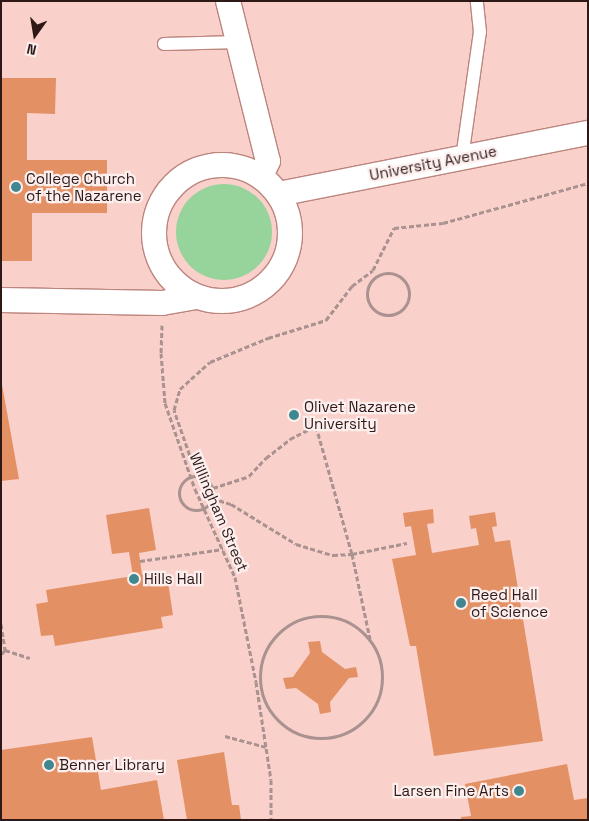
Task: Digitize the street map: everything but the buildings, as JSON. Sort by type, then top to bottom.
[{"type":"street","points":[[228,1],[268,161],[261,176]]},
{"type":"street","name":"University Avenue","points":[[279,194],[588,133]]},
{"type":"street","points":[[217,164],[240,166],[261,176],[279,194],[289,214],[291,236],[287,257],[276,276],[260,291],[240,300],[217,302],[196,296],[176,284],[162,266],[154,245],[154,222],[162,200],[176,182],[195,170],[217,164]]},
{"type":"street","points":[[1,300],[162,303],[196,296]]},
{"type":"lane","points":[[462,158],[480,32],[477,1]]},
{"type":"lane","points":[[164,44],[239,42]]},
{"type":"path","points":[[197,476],[174,410],[180,389],[210,362],[268,338],[326,320],[352,286],[373,270],[394,228],[443,223],[588,183]]},
{"type":"path","points":[[373,270],[377,276]]},
{"type":"path","points":[[391,273],[404,280],[409,294],[408,301],[398,312],[392,315],[379,314],[369,305],[367,299],[368,286],[377,276],[391,273]]},
{"type":"path","name":"Willingham Street","points":[[162,303],[161,353],[165,403],[190,477],[235,576],[258,694],[271,780],[271,820]]},
{"type":"path","points":[[212,488],[249,476],[266,458],[290,439],[316,426],[352,554],[370,640],[379,657],[383,676],[380,696],[371,713],[357,726],[340,735],[320,738],[301,734],[284,725],[271,711],[263,694],[260,672],[265,652],[277,635],[294,622],[314,616],[336,618],[355,626],[370,640]]},
{"type":"path","points":[[197,476],[207,480],[212,488],[212,498],[204,508],[189,509],[179,498],[180,487],[190,477],[197,476]]},
{"type":"path","points":[[212,498],[231,504],[296,544],[333,555],[352,554],[407,542]]},
{"type":"path","points":[[140,561],[223,549]]},
{"type":"path","points":[[1,624],[5,650],[1,655]]},
{"type":"path","points":[[5,650],[30,658]]},
{"type":"path","points":[[258,694],[263,694]]},
{"type":"path","points":[[225,736],[266,747]]},
{"type":"shaded area","name":"Olivet Nazarene University","points":[[1,1],[586,1],[588,10],[588,820],[1,820]]},
{"type":"green space","points":[[224,184],[242,187],[258,198],[269,214],[272,232],[269,250],[258,266],[242,277],[224,280],[206,277],[190,266],[179,250],[176,232],[179,214],[190,198],[206,187]]},
{"type":"place","name":"College Church of the Nazarene","points":[[16,187]]},
{"type":"place","name":"Olivet Nazarene University","points":[[294,415]]},
{"type":"place","name":"Hills Hall","points":[[134,579]]},
{"type":"place","name":"Reed Hall of Science","points":[[461,603]]},
{"type":"place","name":"Benner Library","points":[[49,765]]},
{"type":"place","name":"Larsen Fine Arts","points":[[519,791]]}]
